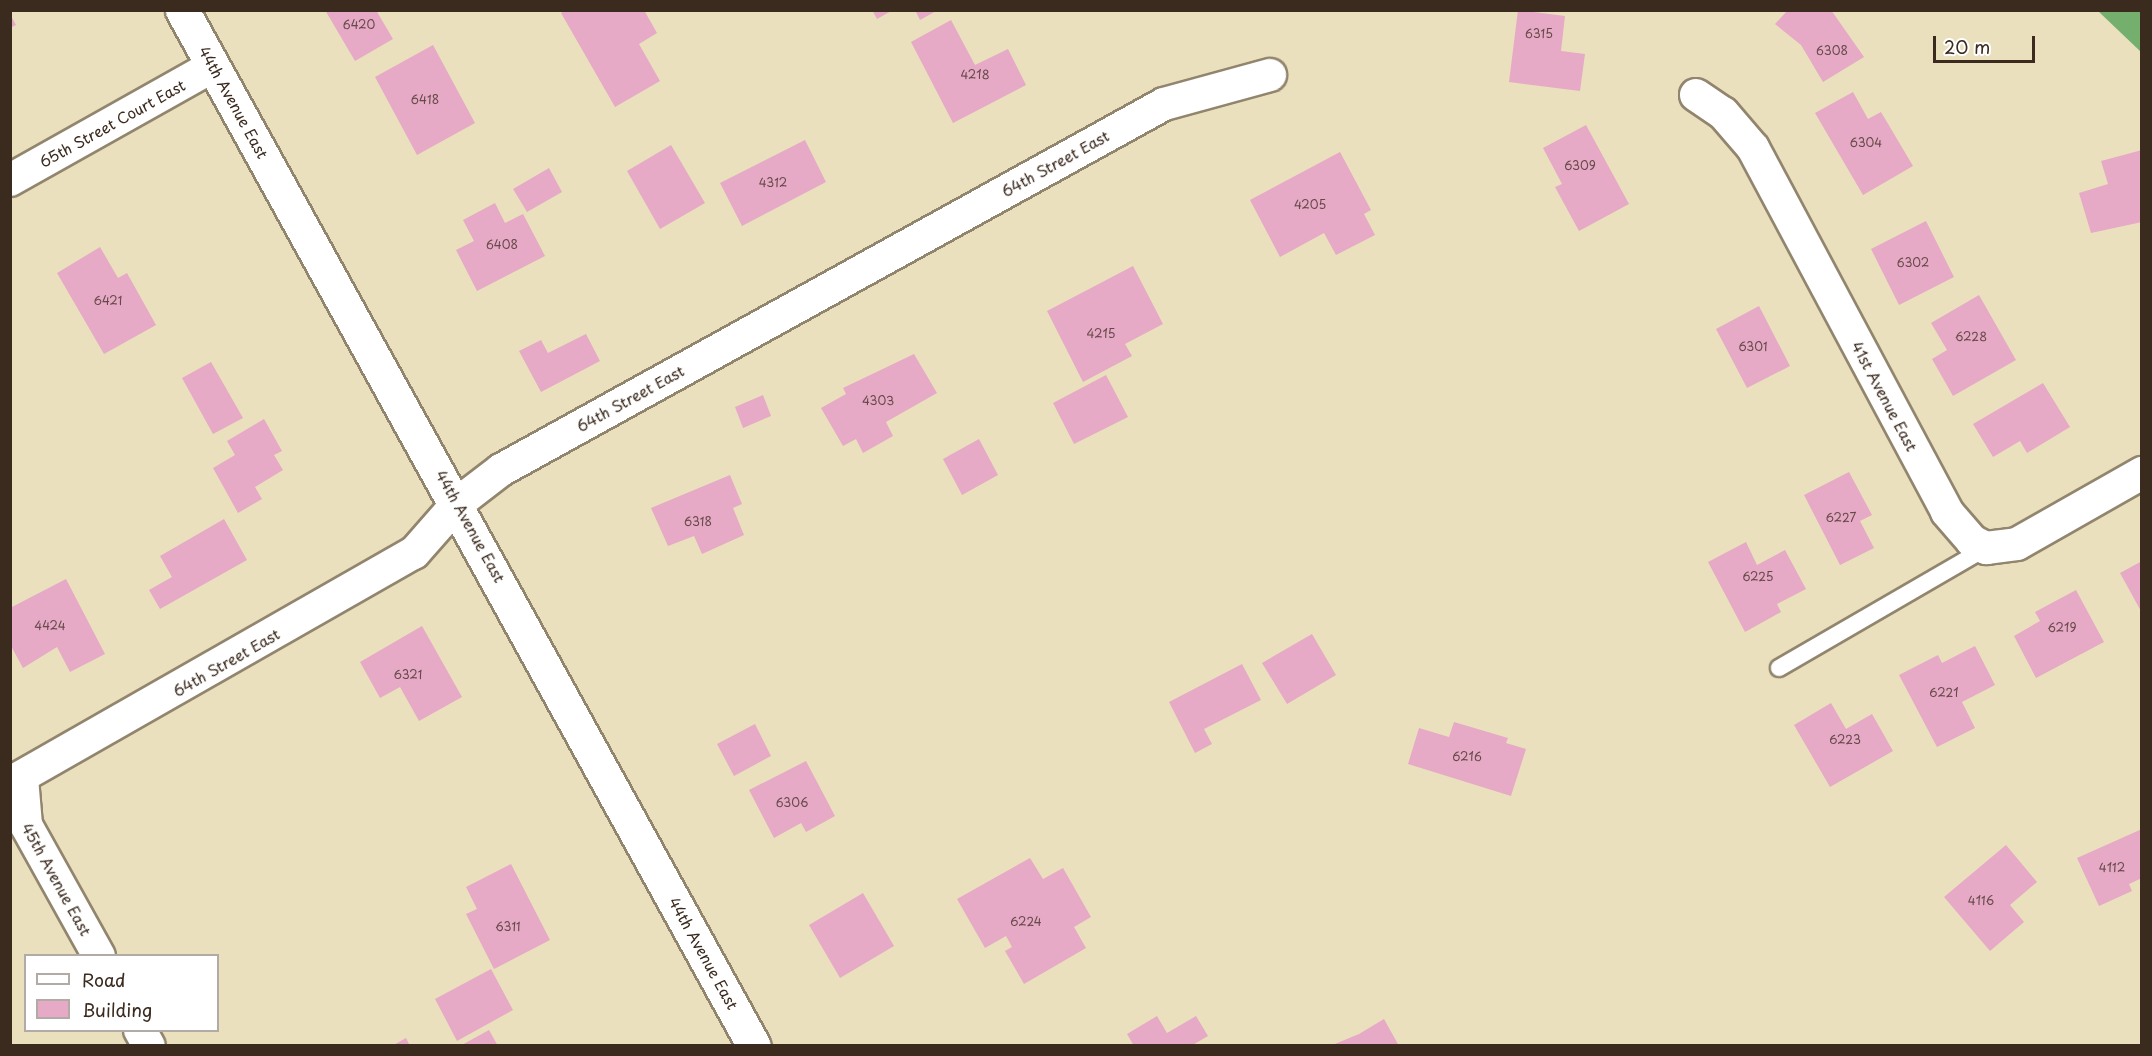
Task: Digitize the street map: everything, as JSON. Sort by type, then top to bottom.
[{"type":"street","name":"44th Avenue East","points":[[182,10],[458,503],[754,1046]]},
{"type":"street","name":"65th Street Court East","points":[[10,180],[213,66]]},
{"type":"street","name":"64th Street East","points":[[16,780],[414,553],[458,503],[501,470],[1164,104],[1270,75]]},
{"type":"street","name":"41st Avenue East","points":[[1696,95],[1724,113],[1753,148],[1947,512],[1972,541],[1986,548]]},
{"type":"street","points":[[1986,548],[2017,544],[2142,473]]},
{"type":"street","name":"45th Avenue East","points":[[16,780],[26,825],[98,954]]},
{"type":"street","points":[[141,1032],[149,1046]]},
{"type":"lane","points":[[1779,668],[1986,548]]},
{"type":"green space","points":[[2098,11],[2141,11],[2141,52]]},
{"type":"building","points":[[325,10],[376,10],[393,39],[355,61]]},
{"type":"building","points":[[566,10],[644,10],[657,33],[639,44],[660,81],[615,107],[561,13]]},
{"type":"building","points":[[872,10],[893,10],[877,19]]},
{"type":"building","points":[[915,10],[938,10],[920,20]]},
{"type":"building","points":[[1518,10],[1565,16],[1561,51],[1585,54],[1580,91],[1509,82]]},
{"type":"building","points":[[1788,10],[1831,10],[1864,57],[1823,82],[1801,45],[1775,24]]},
{"type":"building","points":[[10,14],[16,25],[10,28]]},
{"type":"building","points":[[951,20],[975,65],[1008,49],[1026,85],[953,123],[911,42]]},
{"type":"building","points":[[433,45],[475,123],[417,155],[375,77]]},
{"type":"building","points":[[1853,92],[1868,119],[1881,112],[1913,166],[1863,195],[1815,113]]},
{"type":"building","points":[[1586,125],[1629,204],[1579,231],[1555,187],[1562,184],[1543,148]]},
{"type":"building","points":[[805,140],[826,182],[742,226],[720,183]]},
{"type":"building","points":[[671,145],[705,203],[660,229],[627,171]]},
{"type":"building","points":[[2142,150],[2142,222],[2091,233],[2079,193],[2108,184],[2101,161]]},
{"type":"building","points":[[1340,152],[1371,210],[1364,214],[1375,235],[1336,255],[1324,233],[1280,257],[1250,200]]},
{"type":"building","points":[[549,168],[562,192],[527,212],[513,189]]},
{"type":"building","points":[[495,203],[505,223],[523,214],[545,256],[477,291],[456,250],[474,241],[463,220]]},
{"type":"building","points":[[1926,221],[1954,277],[1899,305],[1871,249]]},
{"type":"building","points":[[100,247],[118,278],[127,273],[156,325],[104,354],[57,273]]},
{"type":"building","points":[[1133,266],[1163,324],[1125,344],[1132,356],[1083,382],[1047,311]]},
{"type":"building","points":[[1979,295],[2016,360],[1953,396],[1932,359],[1947,350],[1931,323]]},
{"type":"building","points":[[1759,306],[1790,366],[1747,388],[1716,329]]},
{"type":"building","points":[[586,334],[600,361],[541,392],[519,351],[541,340],[548,353]]},
{"type":"building","points":[[914,354],[937,393],[886,422],[893,436],[863,453],[856,439],[843,446],[821,408],[846,394],[843,388]]},
{"type":"building","points":[[211,362],[243,418],[213,434],[182,378]]},
{"type":"building","points":[[1106,375],[1128,417],[1074,444],[1053,403]]},
{"type":"building","points":[[2043,383],[2070,427],[2027,453],[2020,441],[1993,457],[1973,424]]},
{"type":"building","points":[[763,395],[771,416],[743,428],[735,407]]},
{"type":"building","points":[[264,419],[282,451],[274,455],[283,470],[255,487],[262,499],[238,513],[213,468],[235,455],[227,441]]},
{"type":"building","points":[[979,439],[998,475],[962,495],[943,459]]},
{"type":"building","points":[[1849,472],[1872,515],[1860,521],[1874,548],[1840,565],[1804,495]]},
{"type":"building","points":[[730,475],[742,504],[733,508],[744,535],[702,554],[694,536],[668,546],[651,508]]},
{"type":"building","points":[[224,519],[247,560],[160,609],[149,590],[172,577],[160,556]]},
{"type":"building","points":[[1746,542],[1757,565],[1785,550],[1806,589],[1777,604],[1781,612],[1745,632],[1708,562]]},
{"type":"building","points":[[2142,561],[2142,613],[2120,573]]},
{"type":"building","points":[[66,579],[105,654],[70,672],[57,647],[23,668],[10,644],[10,608]]},
{"type":"building","points":[[2076,590],[2104,642],[2036,678],[2014,636],[2040,621],[2035,612]]},
{"type":"building","points":[[422,626],[462,697],[419,721],[400,687],[380,698],[360,662]]},
{"type":"building","points":[[1312,634],[1336,675],[1287,704],[1262,663]]},
{"type":"building","points":[[1975,646],[1995,685],[1962,702],[1975,728],[1937,747],[1899,675],[1938,655],[1942,663]]},
{"type":"building","points":[[1242,664],[1261,700],[1204,729],[1212,744],[1195,753],[1169,702]]},
{"type":"building","points":[[1831,703],[1846,729],[1872,714],[1893,751],[1830,787],[1794,725]]},
{"type":"building","points":[[1454,722],[1508,738],[1506,743],[1526,749],[1511,796],[1408,764],[1419,728],[1449,737]]},
{"type":"building","points":[[755,724],[771,756],[734,776],[717,744]]},
{"type":"building","points":[[806,761],[835,816],[806,832],[801,823],[774,838],[749,790]]},
{"type":"building","points":[[2142,829],[2142,878],[2129,884],[2132,891],[2099,906],[2077,858]]},
{"type":"building","points":[[2006,845],[2037,882],[2010,905],[2024,922],[1990,951],[1944,897]]},
{"type":"building","points":[[1030,858],[1043,879],[1063,868],[1091,917],[1074,927],[1086,948],[1024,984],[1005,951],[1012,947],[1006,936],[985,948],[957,899]]},
{"type":"building","points":[[511,864],[550,940],[494,969],[466,914],[477,909],[466,887]]},
{"type":"building","points":[[863,893],[894,946],[840,978],[809,925]]},
{"type":"building","points":[[491,969],[513,1010],[457,1041],[435,999]]},
{"type":"building","points":[[1157,1016],[1167,1033],[1196,1016],[1208,1036],[1191,1046],[1134,1046],[1127,1034]]},
{"type":"building","points":[[1384,1019],[1399,1046],[1330,1046],[1359,1034]]},
{"type":"building","points":[[489,1030],[498,1046],[460,1046]]},
{"type":"building","points":[[406,1038],[410,1046],[392,1046]]}]
